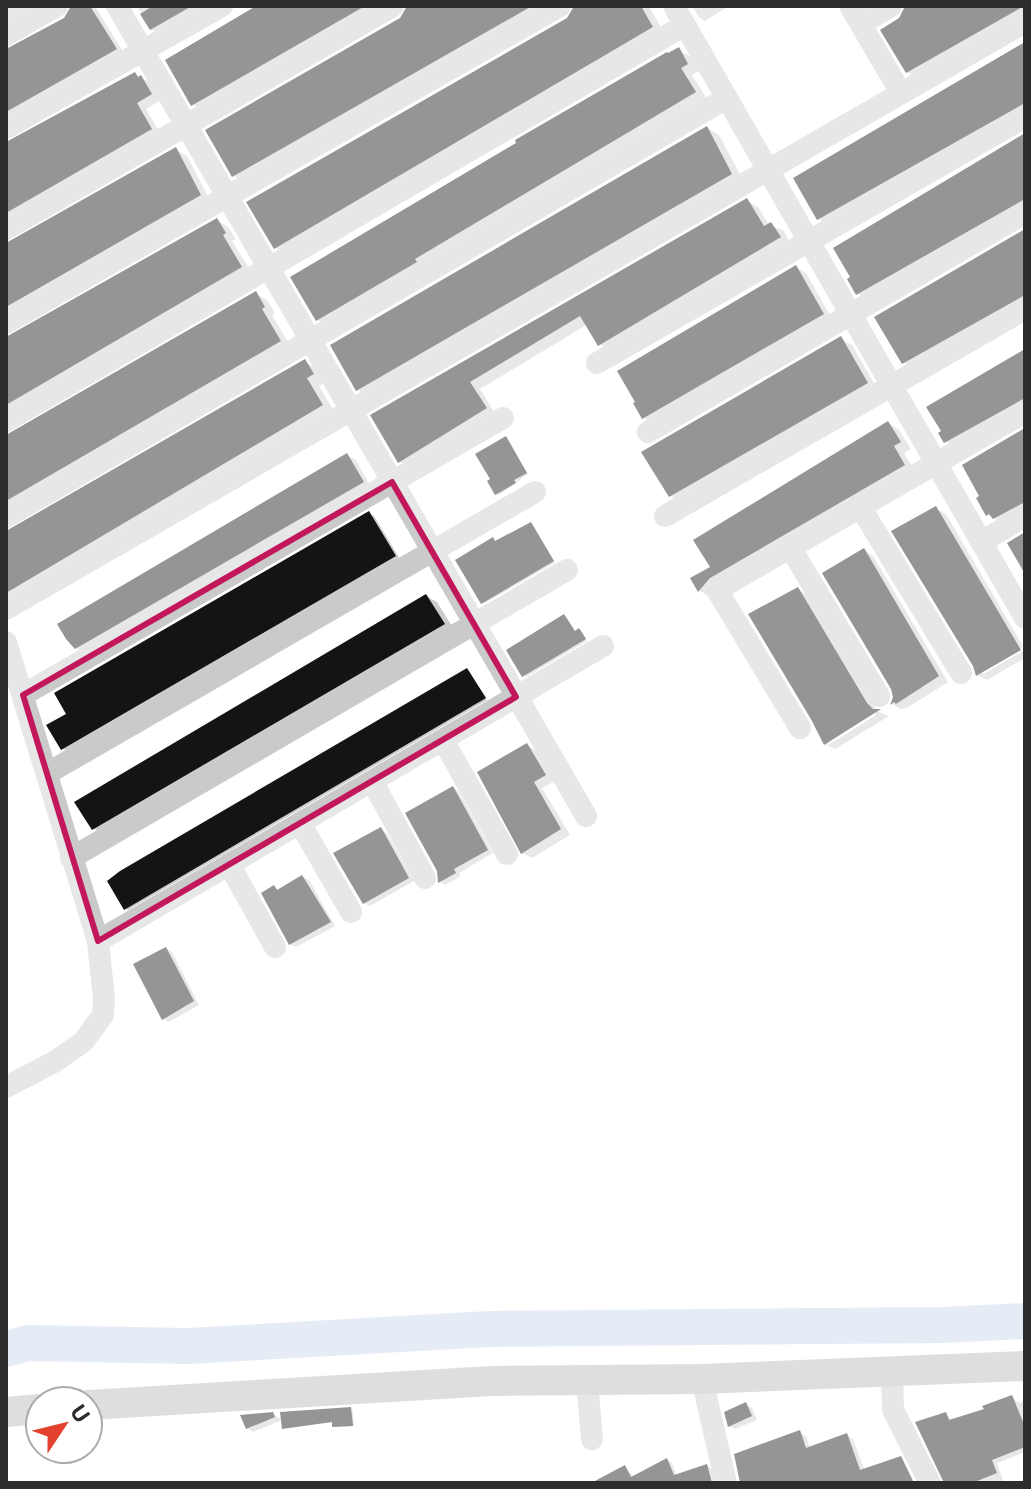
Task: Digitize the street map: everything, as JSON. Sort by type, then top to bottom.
[{"type":"street","points":[[6,35],[57,6]]},
{"type":"street","points":[[117,6],[586,816]]},
{"type":"street","points":[[6,128],[222,6]]},
{"type":"street","points":[[6,229],[393,6]]},
{"type":"street","points":[[6,323],[560,6]]},
{"type":"street","points":[[891,6],[856,15],[901,93]]},
{"type":"street","points":[[6,421],[268,268],[680,16],[1023,611]]},
{"type":"street","points":[[6,609],[1025,22]]},
{"type":"street","points":[[6,517],[727,98]]},
{"type":"street","points":[[597,363],[1025,117]]},
{"type":"street","points":[[648,432],[1025,213]]},
{"type":"street","points":[[665,516],[1025,309]]},
{"type":"street","points":[[800,728],[717,590],[1025,412]]},
{"type":"street","points":[[23,695],[503,418]]},
{"type":"street","points":[[48,773],[535,492]]},
{"type":"street","points":[[861,508],[961,673]]},
{"type":"street","points":[[983,541],[1025,516]]},
{"type":"street","points":[[790,547],[879,696]]},
{"type":"street","points":[[71,858],[567,570]]},
{"type":"street","points":[[6,642],[98,941],[104,999],[103,1015],[83,1042],[67,1055],[6,1087]]},
{"type":"street","points":[[98,941],[603,646]]},
{"type":"street","points":[[443,740],[507,854]]},
{"type":"street","points":[[372,781],[425,878]]},
{"type":"street","points":[[300,823],[351,912]]},
{"type":"street","points":[[229,864],[275,947]]},
{"type":"street","points":[[104,1404],[491,1381],[702,1379],[1025,1366]]},
{"type":"street","points":[[892,1372],[893,1410],[930,1483]]},
{"type":"street","points":[[702,1379],[726,1483]]},
{"type":"street","points":[[587,1381],[592,1439]]},
{"type":"highlighted area","points":[[392,482],[516,697],[98,941],[23,695]]},
{"type":"building","points":[[71,6],[90,6],[117,49],[6,112],[6,49],[64,18]]},
{"type":"building","points":[[153,6],[192,6],[150,30],[140,14]]},
{"type":"building","points":[[256,6],[365,6],[191,106],[165,60]]},
{"type":"building","points":[[407,6],[532,6],[232,177],[205,130],[400,18]]},
{"type":"building","points":[[574,6],[641,6],[653,27],[274,249],[246,202],[567,18]]},
{"type":"building","points":[[905,6],[1024,6],[906,73],[880,30],[899,18]]},
{"type":"building","points":[[1025,42],[1025,103],[817,220],[793,178]]},
{"type":"building","points":[[679,47],[688,64],[681,68],[696,92],[316,321],[290,277],[516,143],[515,140]]},
{"type":"building","points":[[135,72],[138,77],[141,75],[152,94],[137,103],[152,129],[6,213],[6,142]]},
{"type":"building","points":[[707,126],[732,174],[356,391],[330,345]]},
{"type":"building","points":[[1025,133],[1025,199],[856,295],[847,279],[850,277],[833,248]]},
{"type":"building","points":[[176,147],[201,195],[6,307],[6,243]]},
{"type":"building","points":[[747,198],[764,226],[771,222],[781,237],[598,346],[580,316],[470,382],[487,408],[398,463],[370,415]]},
{"type":"building","points":[[217,218],[242,267],[6,405],[6,337]]},
{"type":"building","points":[[1025,229],[1025,295],[902,364],[874,317]]},
{"type":"building","points":[[796,265],[824,314],[642,419],[617,371]]},
{"type":"building","points":[[256,291],[265,307],[262,309],[281,341],[6,501],[6,435]]},
{"type":"building","points":[[841,336],[868,383],[669,497],[641,452]]},
{"type":"building","points":[[1025,349],[1025,398],[944,443],[938,433],[941,431],[926,407]]},
{"type":"building","points":[[305,359],[314,374],[307,378],[323,405],[6,593],[6,531]]},
{"type":"building","points":[[888,421],[901,442],[894,446],[905,465],[710,578],[698,592],[690,578],[710,567],[693,540]]},
{"type":"building","points":[[1025,428],[1025,502],[993,519],[989,514],[986,516],[962,465]]},
{"type":"building","points":[[506,436],[527,473],[495,495],[487,481],[490,479],[475,454]]},
{"type":"building","points":[[347,453],[364,482],[75,649],[66,639],[57,624]]},
{"type":"building","points":[[936,506],[1021,650],[976,676],[973,666],[891,531]]},
{"type":"building","points":[[369,511],[396,556],[61,750],[46,725],[66,714],[54,693]]},
{"type":"building","points":[[531,522],[554,561],[481,604],[455,560],[493,537],[495,541]]},
{"type":"building","points":[[1025,532],[1025,574],[1007,543]]},
{"type":"building","points":[[864,548],[939,676],[896,704],[890,705],[893,697],[891,689],[822,573]]},
{"type":"building","points":[[798,587],[867,703],[873,709],[881,709],[824,745],[748,614]]},
{"type":"building","points":[[426,594],[445,624],[92,830],[74,802]]},
{"type":"building","points":[[564,614],[575,631],[579,628],[586,639],[522,677],[506,650]]},
{"type":"building","points":[[467,668],[486,698],[124,910],[107,881],[120,871]]},
{"type":"building","points":[[527,743],[546,775],[534,782],[561,829],[521,854],[477,772]]},
{"type":"building","points":[[453,786],[488,850],[454,869],[456,873],[438,883],[437,871],[405,813]]},
{"type":"building","points":[[381,827],[409,878],[363,904],[333,853]]},
{"type":"building","points":[[302,875],[331,922],[289,945],[261,893],[274,885],[277,890]]},
{"type":"building","points":[[166,947],[194,1001],[162,1020],[133,964]]},
{"type":"building","points":[[1012,1395],[1025,1427],[1025,1447],[992,1460],[997,1473],[972,1483],[944,1483],[915,1422],[946,1412],[949,1420],[984,1409],[982,1406]]},
{"type":"building","points":[[746,1402],[752,1416],[728,1427],[724,1412]]},
{"type":"building","points":[[351,1407],[353,1426],[332,1427],[332,1422],[282,1429],[280,1412]]},
{"type":"building","points":[[273,1412],[275,1417],[246,1429],[240,1415]]},
{"type":"building","points":[[800,1430],[806,1448],[847,1433],[860,1470],[901,1456],[914,1483],[740,1483],[734,1454]]},
{"type":"building","points":[[667,1458],[674,1475],[707,1464],[712,1483],[591,1483],[625,1465],[631,1477]]},
{"type":"waterway","points":[[6,1349],[28,1343],[189,1346],[489,1329],[943,1325],[1025,1321]]}]
